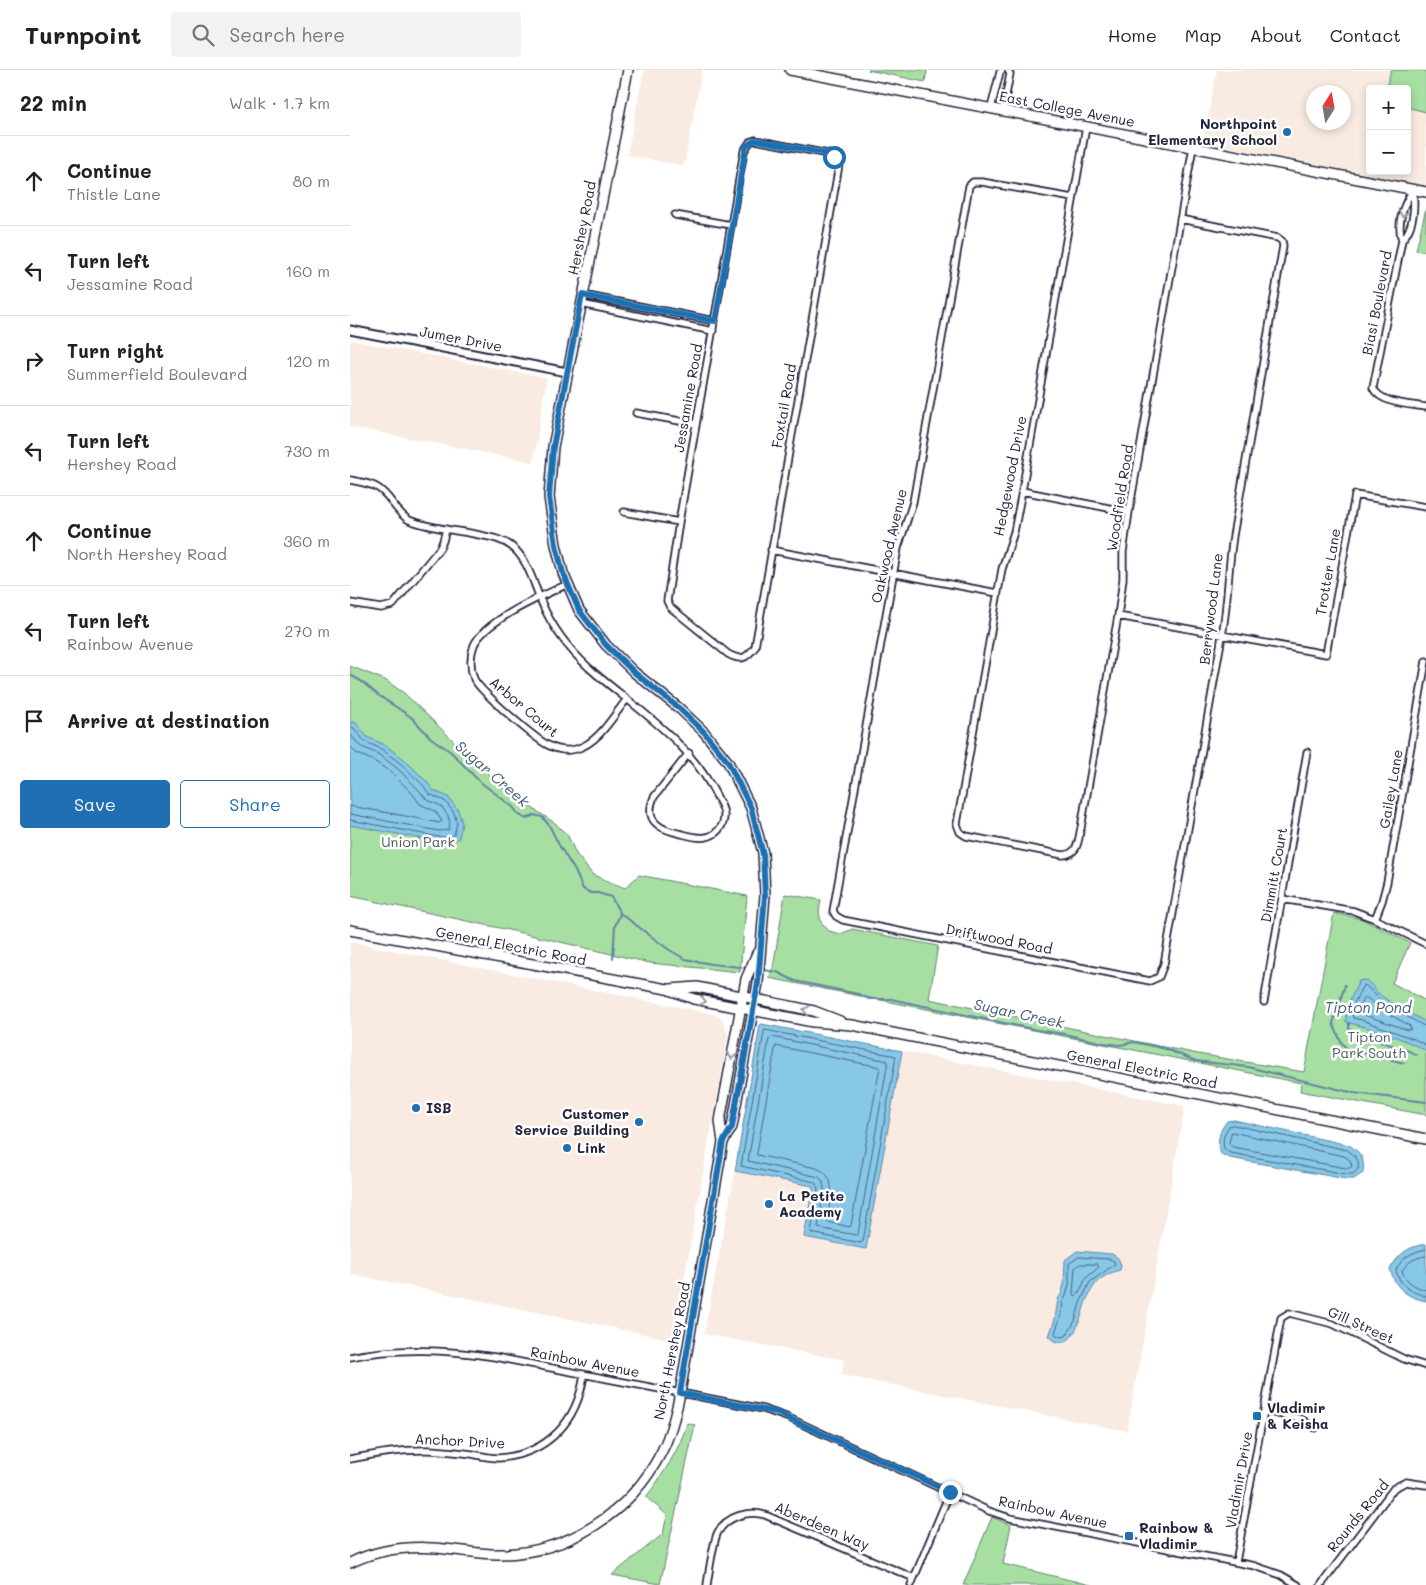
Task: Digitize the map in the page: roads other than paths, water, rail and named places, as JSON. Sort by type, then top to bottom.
[{"type":"main road","name":"Hershey Road","points":[[628,70],[553,447],[549,497],[556,545],[563,573],[579,610],[606,645],[635,673],[680,709],[704,732],[728,762],[751,808],[763,854],[765,895],[754,1011]]},
{"type":"main road","name":"East College Avenue","points":[[790,70],[1426,192]]},
{"type":"main road","name":"General Electric Road","points":[[350,930],[667,989],[694,999],[754,1011],[813,1022],[852,1025],[1426,1139]]},
{"type":"main road","name":"Hershey Road","points":[[743,996],[746,979],[760,946]]},
{"type":"main road","name":"General Electric Road","points":[[667,989],[697,987],[756,998],[814,1011],[852,1025]]},
{"type":"main road","name":"North Hershey Road","points":[[350,1563],[382,1552],[406,1548],[430,1548],[479,1554],[517,1553],[542,1549],[588,1530],[610,1515],[631,1495],[650,1472],[674,1423],[680,1393],[723,1142],[720,1121],[743,996]]},
{"type":"main road","name":"North Hershey Road","points":[[723,1142],[732,1127],[754,1011]]},
{"type":"street","points":[[991,108],[1002,70]]},
{"type":"street","points":[[1003,110],[1010,74],[1008,70]]},
{"type":"street","name":"Hedgewood Drive","points":[[1073,852],[1063,855],[966,836],[958,830],[957,824],[997,593],[1002,569],[1014,532],[1022,491],[1086,126]]},
{"type":"street","name":"Jessamine Road","points":[[750,654],[744,658],[736,658],[728,654],[670,607],[666,601],[731,224],[744,151],[750,142],[755,140],[762,141],[828,154],[837,161]]},
{"type":"street","name":"Woodfield Road","points":[[1073,852],[1079,837],[1118,616],[1123,579],[1123,552],[1129,512],[1193,147]]},
{"type":"street","name":"Foxtail Road","points":[[750,654],[755,647],[837,179],[839,165],[837,161]]},
{"type":"street","name":"Oakwood Avenue","points":[[836,916],[833,911],[893,573],[898,548],[913,502],[969,186],[972,182],[982,182],[1073,198]]},
{"type":"street","points":[[1402,240],[1399,231],[1405,202],[1413,190]]},
{"type":"street","name":"Biasi Boulevard","points":[[1413,190],[1415,204],[1410,232],[1402,240],[1373,388],[1376,394],[1384,399],[1426,407]]},
{"type":"street","points":[[675,215],[731,224]]},
{"type":"street","name":"Berrywood Lane","points":[[1158,979],[1164,964],[1222,636],[1228,592],[1231,546],[1283,246],[1282,241],[1278,238],[1180,219]]},
{"type":"street","points":[[582,300],[639,306],[715,321]]},
{"type":"street","points":[[582,300],[638,316],[713,331]]},
{"type":"street","points":[[638,316],[639,306]]},
{"type":"street","name":"Jumer Drive","points":[[350,330],[567,372]]},
{"type":"street","points":[[636,413],[696,424]]},
{"type":"street","points":[[350,480],[371,484],[378,488],[388,497],[398,512],[409,520],[496,538],[512,546],[524,560],[539,597],[556,630],[568,646],[594,672],[670,734],[689,754],[713,787],[724,814],[721,827],[712,836],[705,838],[666,831],[655,822],[651,810],[654,797],[689,754]]},
{"type":"street","points":[[1022,491],[1129,512]]},
{"type":"street","name":"Trotter Lane","points":[[1222,636],[1326,654],[1355,495],[1426,507]]},
{"type":"street","points":[[624,512],[679,522]]},
{"type":"street","points":[[350,602],[381,608],[393,605],[440,548],[446,528]]},
{"type":"street","points":[[771,550],[997,593]]},
{"type":"street","name":"Arbor Court","points":[[568,584],[524,604],[486,630],[479,637],[475,644],[471,661],[474,678],[478,686],[543,743],[566,750],[584,746],[591,742],[627,699]]},
{"type":"street","points":[[1118,616],[1222,636]]},
{"type":"street","name":"Gailey Lane","points":[[1375,919],[1387,882],[1426,661]]},
{"type":"street","name":"Dimmitt Court","points":[[1264,1002],[1307,752]]},
{"type":"street","points":[[1282,898],[1354,911],[1426,944]]},
{"type":"street","name":"Driftwood Road","points":[[836,916],[843,920],[1026,957],[1150,981],[1158,979]]},
{"type":"street","name":"Gill Street","points":[[1284,1315],[1289,1313],[1333,1324],[1404,1358],[1426,1366]]},
{"type":"street","name":"Vladimir Drive","points":[[1236,1562],[1280,1322],[1284,1315]]},
{"type":"street","name":"Rainbow Avenue","points":[[350,1357],[396,1351],[433,1350],[460,1352],[495,1357],[775,1412],[988,1511],[1010,1518],[1255,1566],[1280,1575],[1298,1585]]},
{"type":"street","name":"Anchor Drive","points":[[350,1459],[385,1453],[429,1450],[498,1458],[530,1450],[556,1435],[567,1422],[580,1394],[584,1374]]},
{"type":"street","points":[[1264,1411],[1301,1419],[1316,1428]]},
{"type":"street","name":"Rounds Road","points":[[1320,1585],[1394,1488],[1406,1482],[1426,1485]]},
{"type":"street","points":[[910,1585],[950,1492]]},
{"type":"street","name":"Aberdeen Way","points":[[707,1585],[718,1530],[739,1515],[753,1512],[766,1515],[914,1578]]},
{"type":"water","points":[[355,722],[367,737],[383,744],[404,759],[433,790],[448,797],[458,810],[462,823],[459,838],[451,842],[439,842],[350,825],[350,724]]},
{"type":"water","name":"Tipton Pond","points":[[1364,980],[1389,1001],[1426,1022],[1426,1051],[1397,1038],[1346,1022],[1346,1009],[1359,981]]},
{"type":"water","points":[[760,1025],[902,1051],[866,1249],[804,1237],[813,1186],[735,1171]]},
{"type":"water","points":[[1234,1120],[1349,1145],[1361,1156],[1363,1173],[1354,1179],[1346,1179],[1230,1158],[1221,1154],[1219,1141],[1220,1133],[1227,1121]]},
{"type":"water","points":[[1426,1244],[1426,1301],[1402,1291],[1392,1276],[1390,1269],[1405,1252]]},
{"type":"water","points":[[1077,1251],[1112,1254],[1118,1258],[1121,1265],[1120,1270],[1113,1272],[1096,1283],[1072,1335],[1068,1340],[1056,1341],[1049,1336],[1055,1319],[1058,1299],[1064,1284],[1065,1260]]},
{"type":"waterway","name":"Sugar Creek","points":[[350,675],[411,717],[431,738],[451,752],[479,781],[513,807],[518,814],[526,819],[534,815],[542,817],[549,825],[583,889],[591,893],[611,897],[620,913],[668,949],[685,959],[748,968]]},
{"type":"waterway","name":"Sugar Creek","points":[[613,958],[615,926],[620,914]]},
{"type":"waterway","name":"Sugar Creek","points":[[763,970],[777,972],[795,981],[858,994],[869,999],[891,999],[1104,1043],[1120,1045],[1134,1042],[1166,1049],[1196,1061],[1248,1067],[1354,1093],[1426,1102]]},
{"type":"waterway","points":[[1345,985],[1333,1023],[1341,1042],[1347,1049],[1404,1063]]},
{"type":"waterway","points":[[1349,1023],[1349,1029],[1416,1055]]},
{"type":"place","name":"Northpoint Elementary School","points":[[1287,132]]},
{"type":"place","name":"ISB","points":[[416,1108]]},
{"type":"place","name":"Customer Service Building","points":[[639,1122]]},
{"type":"place","name":"Link","points":[[567,1148]]},
{"type":"place","name":"La Petite Academy","points":[[769,1204]]},
{"type":"place","name":"Vladimir & Keisha","points":[[1257,1416]]},
{"type":"place","name":"Rainbow & Vladimir","points":[[1129,1536]]},
{"type":"park label","name":"Union Park","points":[[418,842]]},
{"type":"park label","name":"Tipton Park South","points":[[1369,1046]]}]
